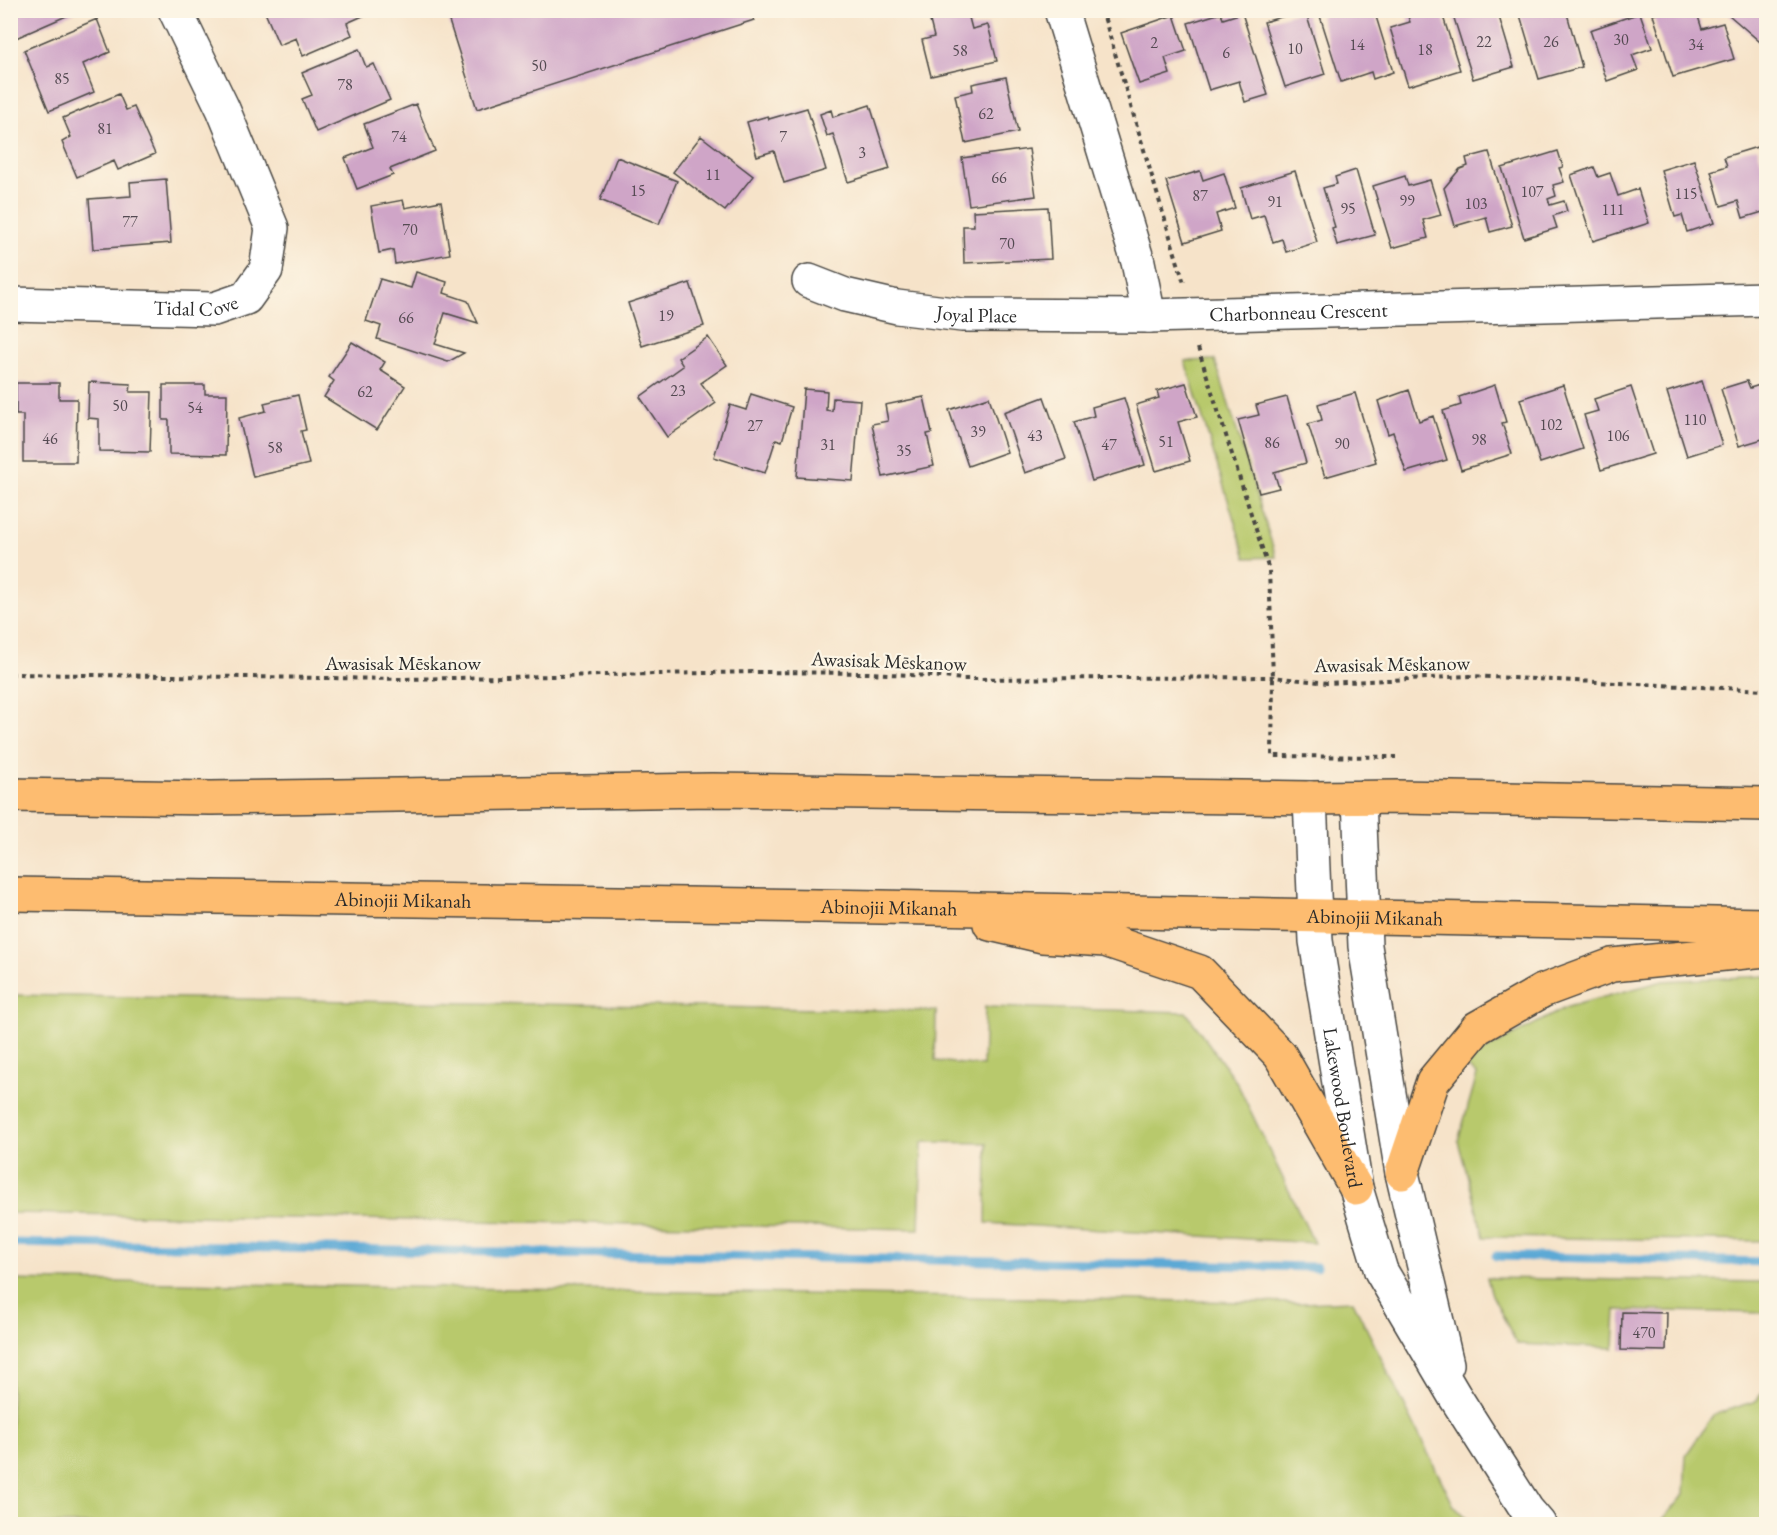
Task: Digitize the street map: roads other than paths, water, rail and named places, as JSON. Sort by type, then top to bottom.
[{"type":"main road","points":[[10,795],[211,798],[712,790],[1359,799],[1421,797],[1767,804]]},
{"type":"main road","name":"Abinojii Mikanah","points":[[10,894],[924,908],[1767,925]]},
{"type":"main road","points":[[924,908],[1042,936],[1105,940],[1200,972],[1280,1055],[1356,1188]]},
{"type":"main road","points":[[1402,1173],[1433,1081],[1477,1028],[1542,991],[1612,965],[1767,950]]},
{"type":"street","name":"Tidal Cove","points":[[10,304],[214,309],[246,298],[266,270],[272,228],[223,109],[175,10]]},
{"type":"street","points":[[1061,10],[1138,262],[1149,316]]},
{"type":"street","name":"Joyal Place","points":[[809,281],[845,295],[897,307],[962,315],[1149,316]]},
{"type":"street","name":"Charbonneau Crescent","points":[[1149,316],[1767,299]]},
{"type":"street","name":"Lakewood Boulevard","points":[[1310,798],[1317,945],[1356,1188],[1382,1271],[1454,1395],[1527,1510],[1539,1524]]},
{"type":"street","name":"Lakewood Boulevard","points":[[1359,799],[1365,946],[1402,1173],[1454,1395]]},
{"type":"waterway","points":[[10,1243],[1316,1267]]},
{"type":"waterway","points":[[1496,1256],[1766,1262]]}]
